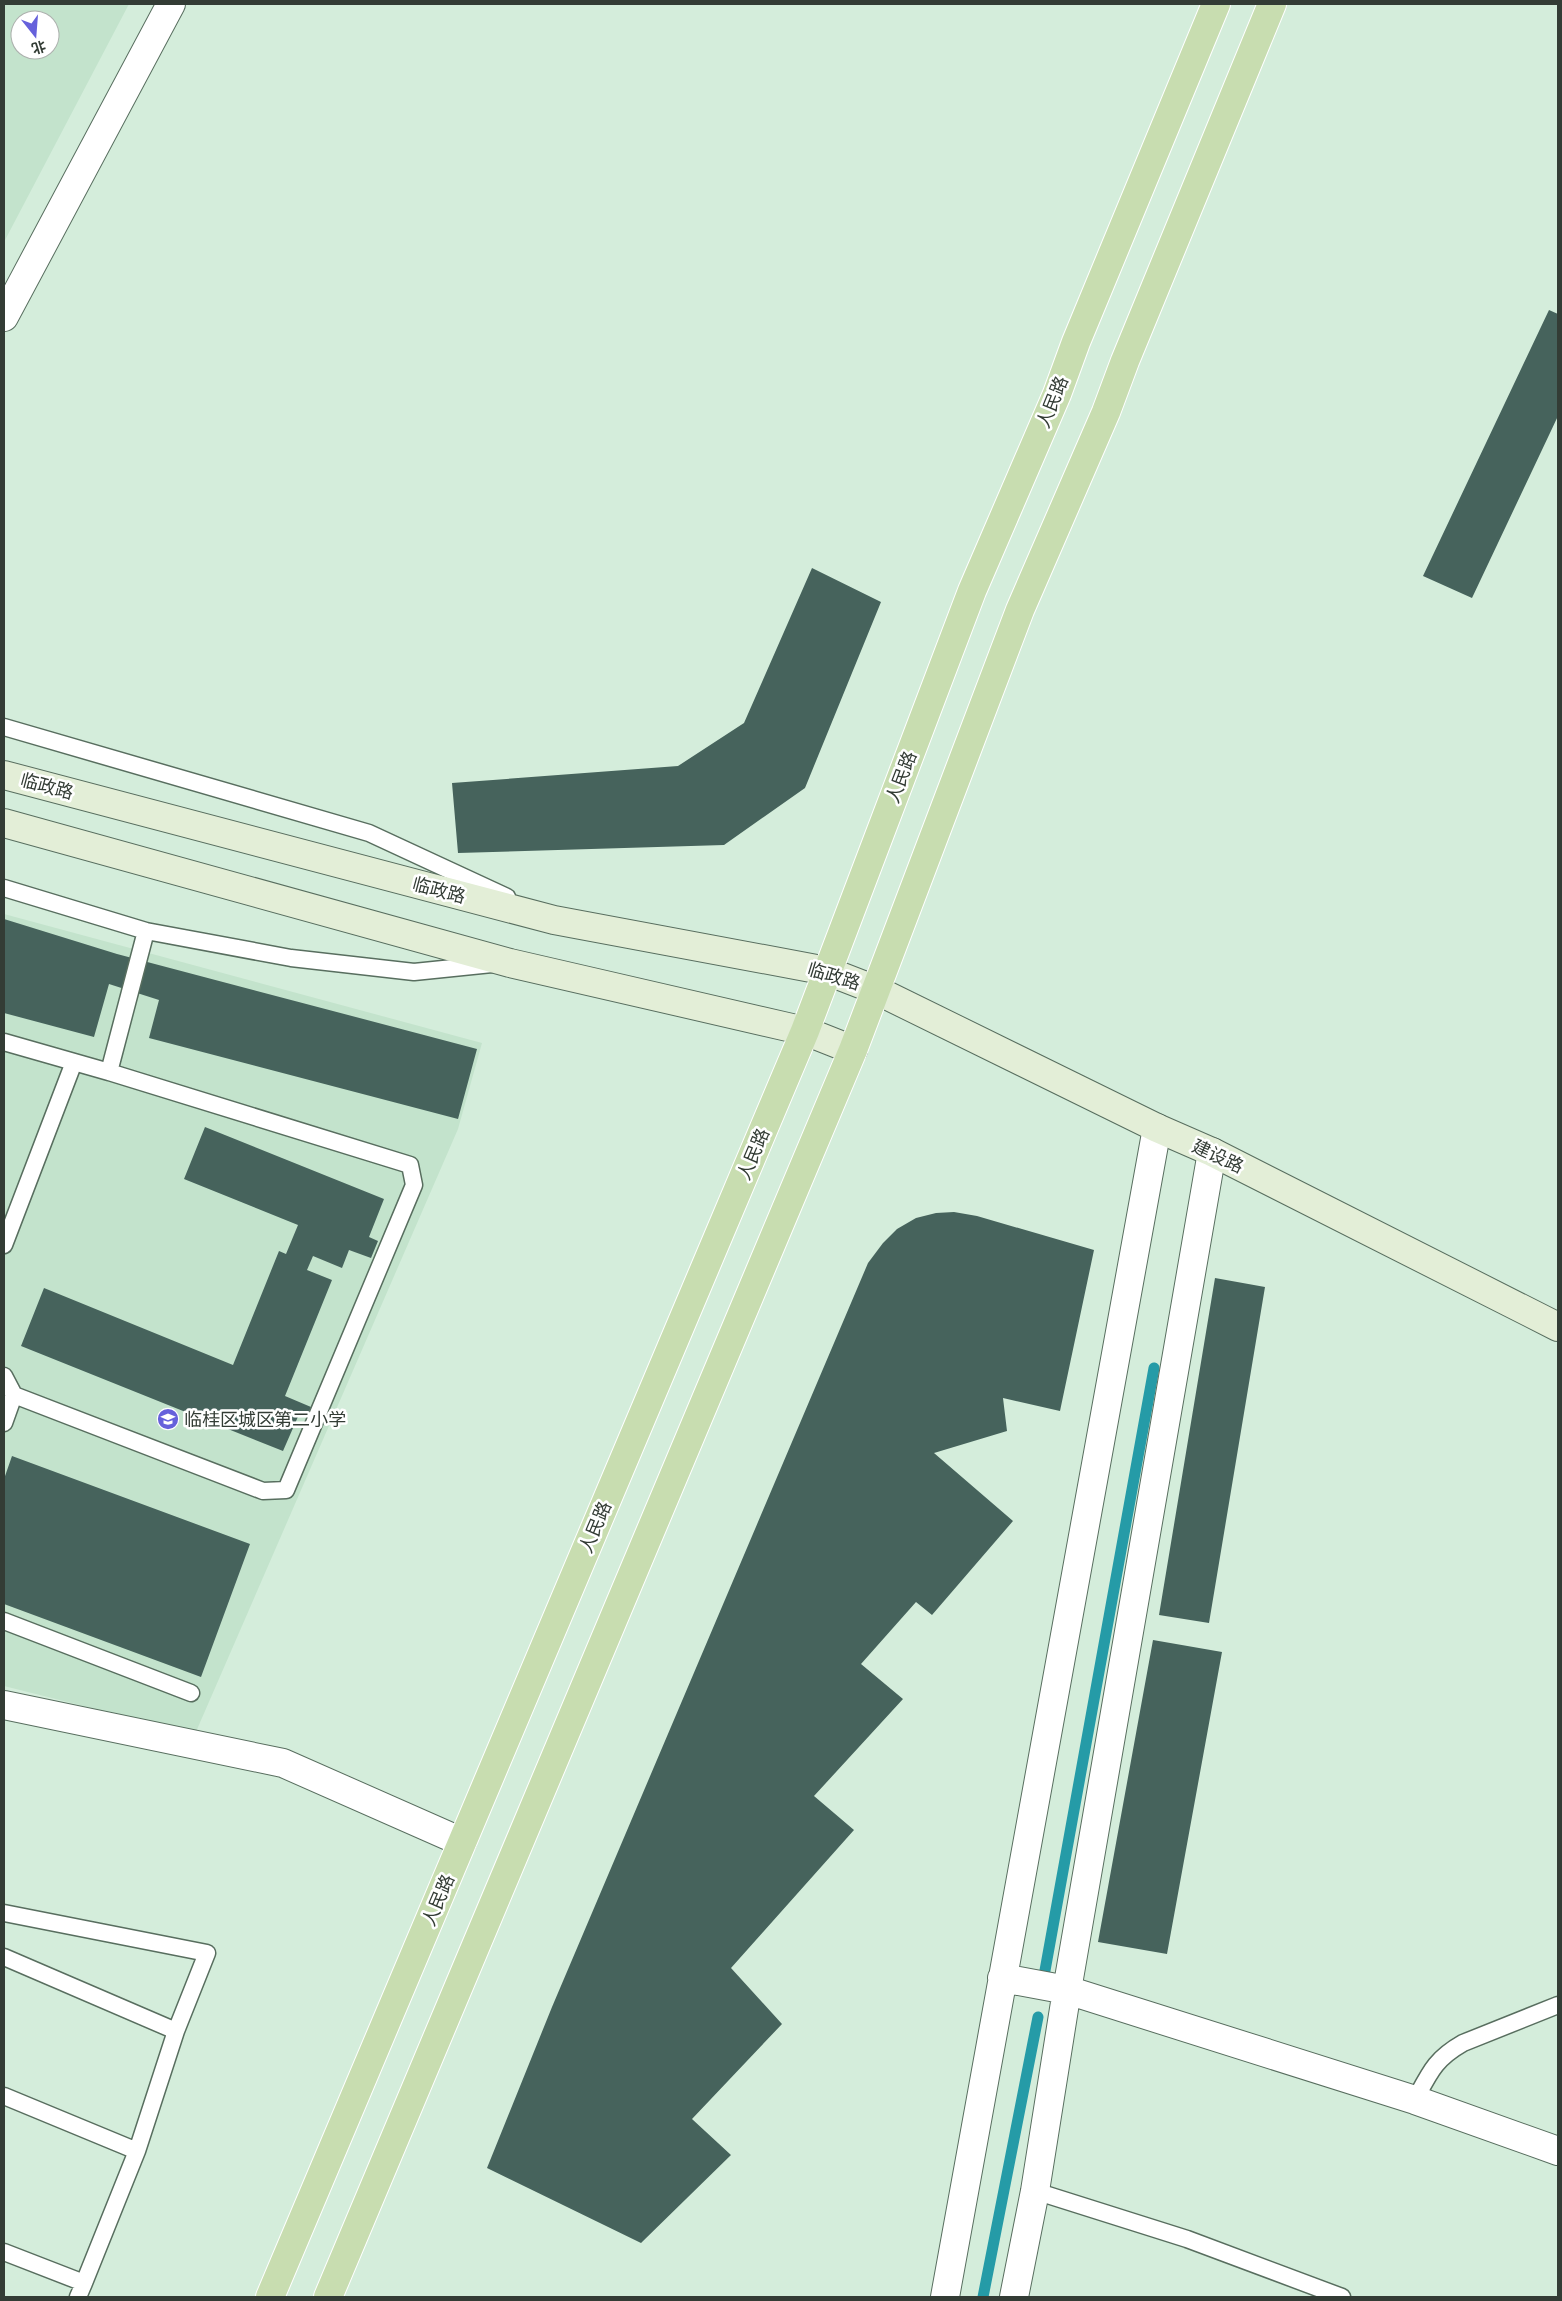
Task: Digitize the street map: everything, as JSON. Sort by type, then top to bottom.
[{"type":"main road","name":"人民路","points":[[270,2297],[805,1031],[972,591],[1057,394],[1076,342],[1216,4]]},
{"type":"main road","points":[[328,2297],[853,1050],[1020,610],[1106,412],[1124,360],[1272,4]]},
{"type":"main road","name":"临政路","points":[[4,775],[554,920],[827,971],[876,990]]},
{"type":"main road","points":[[4,823],[510,962],[805,1031],[853,1050]]},
{"type":"main road","name":"建设路","points":[[876,990],[1157,1128],[1212,1152],[1558,1327]]},
{"type":"street","points":[[4,317],[171,4]]},
{"type":"street","points":[[945,2297],[1157,1128]]},
{"type":"street","points":[[1014,2297],[1035,2191],[1067,1990],[1212,1152]]},
{"type":"street","points":[[4,1705],[283,1763],[462,1842]]},
{"type":"street","points":[[1002,1978],[1067,1990],[1415,2100],[1558,2151]]},
{"type":"lane","points":[[4,727],[369,833],[554,920]]},
{"type":"lane","points":[[4,888],[146,931],[291,958],[414,972],[510,962]]},
{"type":"lane","points":[[109,1072],[146,931]]},
{"type":"lane","points":[[4,1042],[109,1072],[410,1165],[414,1185],[286,1490],[263,1490],[14,1395],[4,1376]]},
{"type":"lane","points":[[4,1245],[74,1062]]},
{"type":"lane","points":[[4,1423],[14,1395]]},
{"type":"lane","points":[[4,1621],[191,1693]]},
{"type":"lane","points":[[4,1913],[208,1953],[176,2031],[137,2151],[81,2290],[4,2252]]},
{"type":"lane","points":[[4,1957],[176,2031]]},
{"type":"lane","points":[[1415,2100],[1436,2061],[1449,2051],[1463,2043],[1558,2004]]},
{"type":"lane","points":[[4,2096],[137,2151]]},
{"type":"lane","points":[[1035,2191],[1187,2240],[1342,2297]]},
{"type":"shaded area","points":[[4,4],[129,4],[4,242]]},
{"type":"shaded area","name":"临桂区城区第二小学","points":[[4,914],[482,1043],[458,1129],[195,1734],[4,1686]]},
{"type":"building","points":[[1549,310],[1558,314],[1558,416],[1472,598],[1423,576]]},
{"type":"building","points":[[812,568],[881,602],[805,788],[724,845],[458,853],[452,783],[678,766],[744,723]]},
{"type":"building","points":[[4,919],[117,954],[477,1049],[458,1119],[149,1038],[159,1000],[109,984],[94,1037],[4,1013]]},
{"type":"building","points":[[205,1127],[384,1199],[369,1237],[378,1241],[371,1258],[349,1250],[342,1268],[313,1256],[307,1270],[332,1280],[285,1396],[311,1407],[308,1415],[300,1412],[283,1451],[21,1346],[44,1288],[233,1365],[279,1251],[286,1254],[298,1225],[184,1179]]},
{"type":"building","points":[[954,1212],[977,1216],[1094,1250],[1060,1411],[1003,1398],[1007,1431],[934,1453],[1013,1521],[932,1615],[916,1602],[861,1664],[903,1699],[814,1796],[854,1830],[731,1968],[782,2024],[692,2119],[731,2155],[641,2243],[487,2168],[552,2007],[868,1263],[883,1243],[897,1229],[916,1218],[936,1213]]},
{"type":"building","points":[[1215,1278],[1265,1287],[1209,1623],[1159,1615]]},
{"type":"building","points":[[12,1456],[250,1544],[201,1677],[4,1604],[4,1479]]},
{"type":"building","points":[[1153,1640],[1222,1652],[1167,1954],[1098,1942]]},
{"type":"waterway","points":[[1044,1976],[1154,1368]]},
{"type":"waterway","points":[[983,2297],[1038,2017]]},
{"type":"place","name":"临桂区城区第二小学","points":[[168,1419]]}]
